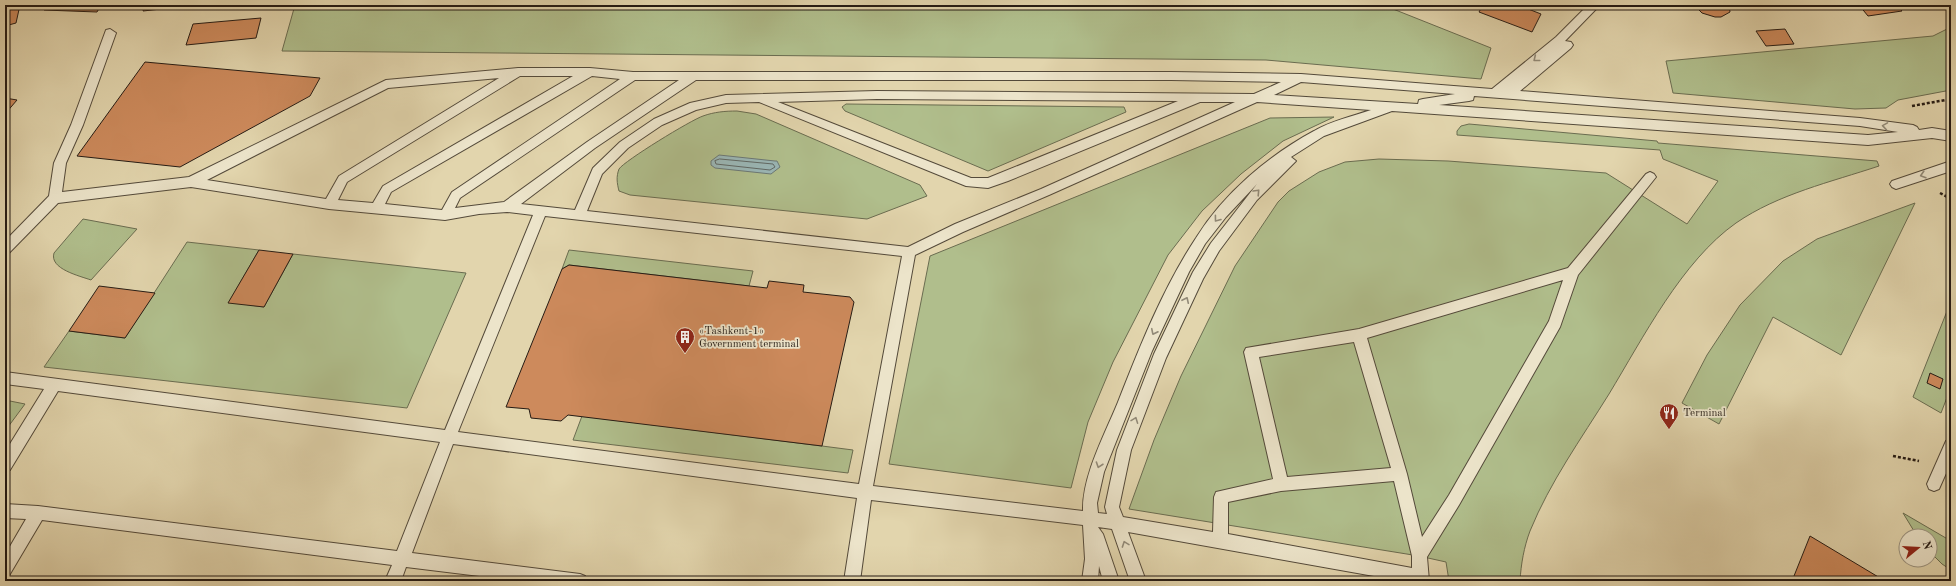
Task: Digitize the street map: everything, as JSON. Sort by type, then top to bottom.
[{"type":"lane","points":[[1090,581],[1092,559],[1092,519],[1090,503],[1097,472],[1107,442],[1145,351],[1184,269],[1201,240],[1222,213],[1244,189],[1269,166],[1320,132],[1393,107],[1494,93],[1600,6]]},
{"type":"lane","points":[[1138,581],[1112,507],[1116,478],[1124,450],[1159,358],[1198,276],[1215,247],[1253,197],[1274,174],[1297,156],[1325,140],[1415,108],[1509,94],[1569,44],[1600,6]]},
{"type":"lane","points":[[5,250],[55,198],[60,163],[77,125],[110,33]]},
{"type":"lane","points":[[191,182],[386,84],[518,72],[590,72],[633,76],[1171,76],[1301,78],[1860,122],[1951,136]]},
{"type":"lane","points":[[329,204],[343,179],[518,72]]},
{"type":"lane","points":[[376,210],[387,189],[590,72]]},
{"type":"lane","points":[[445,216],[456,195],[633,76]]},
{"type":"lane","points":[[508,207],[591,145],[694,76]]},
{"type":"lane","points":[[55,198],[191,182],[376,210],[445,216],[478,209],[508,207],[909,252],[959,228],[1052,189],[1301,78]]},
{"type":"lane","points":[[579,216],[596,171],[624,145],[658,122],[694,106],[726,99],[877,95],[1201,96],[1415,108],[1868,140],[1932,132],[1951,128]]},
{"type":"lane","points":[[758,98],[970,183],[988,183],[1004,178],[1201,96]]},
{"type":"lane","points":[[1896,184],[1951,166]]},
{"type":"lane","points":[[1419,556],[1454,500],[1555,323],[1572,272],[1650,177]]},
{"type":"lane","points":[[393,581],[541,211]]},
{"type":"lane","points":[[852,581],[865,492],[909,252]]},
{"type":"lane","points":[[1281,484],[1251,352],[1359,336],[1572,272]]},
{"type":"lane","points":[[5,378],[865,492],[1092,519],[1220,540],[1421,579],[1419,556],[1400,474],[1359,336]]},
{"type":"lane","points":[[5,465],[55,384]]},
{"type":"lane","points":[[1934,484],[1951,446]]},
{"type":"lane","points":[[1220,540],[1221,497],[1281,484],[1400,474]]},
{"type":"lane","points":[[5,512],[38,513],[580,581]]},
{"type":"lane","points":[[5,569],[38,513]]},
{"type":"lane","points":[[1092,519],[1111,581]]},
{"type":"green space","points":[[295,5],[1383,5],[1491,48],[1481,79],[1266,60],[282,51]]},
{"type":"green space","points":[[1951,27],[1951,90],[1898,100],[1886,108],[1855,109],[1673,93],[1666,61],[1933,36]]},
{"type":"green space","points":[[846,104],[1124,107],[1126,112],[988,171],[845,111],[842,107]]},
{"type":"green space","points":[[737,111],[756,114],[920,185],[927,196],[867,219],[630,195],[619,191],[617,175],[619,169],[633,158],[672,132],[696,119],[720,112]]},
{"type":"green space","points":[[1334,117],[1283,141],[1241,174],[1202,211],[1168,255],[1113,362],[1088,422],[1071,488],[889,464],[930,256],[1270,118]]},
{"type":"green space","points":[[1469,124],[1657,141],[1658,143],[1877,161],[1879,166],[1787,196],[1769,204],[1736,223],[1716,239],[1698,258],[1681,279],[1650,325],[1556,478],[1530,531],[1523,556],[1520,581],[1449,581],[1446,562],[1419,556],[1129,509],[1154,440],[1181,376],[1235,266],[1278,202],[1289,191],[1319,172],[1345,162],[1379,159],[1448,161],[1606,173],[1687,224],[1718,181],[1663,159],[1660,150],[1457,135],[1457,131],[1461,126]]},
{"type":"green space","points":[[1915,203],[1841,355],[1773,317],[1719,424],[1682,403],[1707,355],[1740,305],[1783,261],[1817,239]]},
{"type":"green space","points":[[83,219],[137,229],[91,280],[66,271],[56,263],[54,259],[54,253]]},
{"type":"green space","points":[[187,242],[259,250],[229,302],[264,307],[293,254],[466,273],[407,408],[44,367],[69,331],[125,338]]},
{"type":"green space","points":[[569,250],[753,271],[749,286],[569,265],[562,269]]},
{"type":"green space","points":[[1951,301],[1951,387],[1941,413],[1913,397]]},
{"type":"green space","points":[[5,400],[25,404],[5,431]]},
{"type":"green space","points":[[582,416],[853,450],[848,473],[573,440]]},
{"type":"green space","points":[[1903,513],[1929,528],[1912,528]]},
{"type":"green space","points":[[1938,533],[1951,541],[1951,570],[1938,560]]},
{"type":"water","points":[[719,155],[777,161],[780,167],[771,174],[715,168],[711,165],[711,161]]},
{"type":"building","points":[[5,5],[20,5],[16,23],[5,26]]},
{"type":"building","points":[[47,5],[101,5],[97,12],[44,10]]},
{"type":"building","points":[[145,5],[197,5],[143,11]]},
{"type":"building","points":[[1483,5],[1518,5],[1541,14],[1532,32],[1479,12]]},
{"type":"building","points":[[1694,5],[1729,5],[1730,12],[1721,17],[1715,17],[1702,13]]},
{"type":"building","points":[[1859,5],[1897,5],[1902,11],[1868,16]]},
{"type":"building","points":[[261,18],[256,38],[186,45],[193,24]]},
{"type":"building","points":[[1785,29],[1794,44],[1766,46],[1756,31]]},
{"type":"building","points":[[145,62],[320,78],[310,96],[180,167],[77,156]]},
{"type":"building","points":[[5,98],[17,100],[5,114]]},
{"type":"building","points":[[259,250],[293,254],[264,307],[228,303]]},
{"type":"building","name":"«Tashkent-1» Government terminal","points":[[569,265],[767,288],[769,281],[804,285],[803,292],[850,297],[854,302],[822,446],[568,415],[561,421],[531,418],[529,409],[506,407],[562,269]]},
{"type":"building","points":[[99,286],[155,293],[125,338],[69,331]]},
{"type":"building","points":[[1930,373],[1943,379],[1940,389],[1927,383]]},
{"type":"building","points":[[1810,536],[1885,581],[1792,581]]},
{"type":"place","name":"«Tashkent-1» Government terminal","points":[[685,354]]},
{"type":"place","name":"Terminal","points":[[1669,430]]}]
